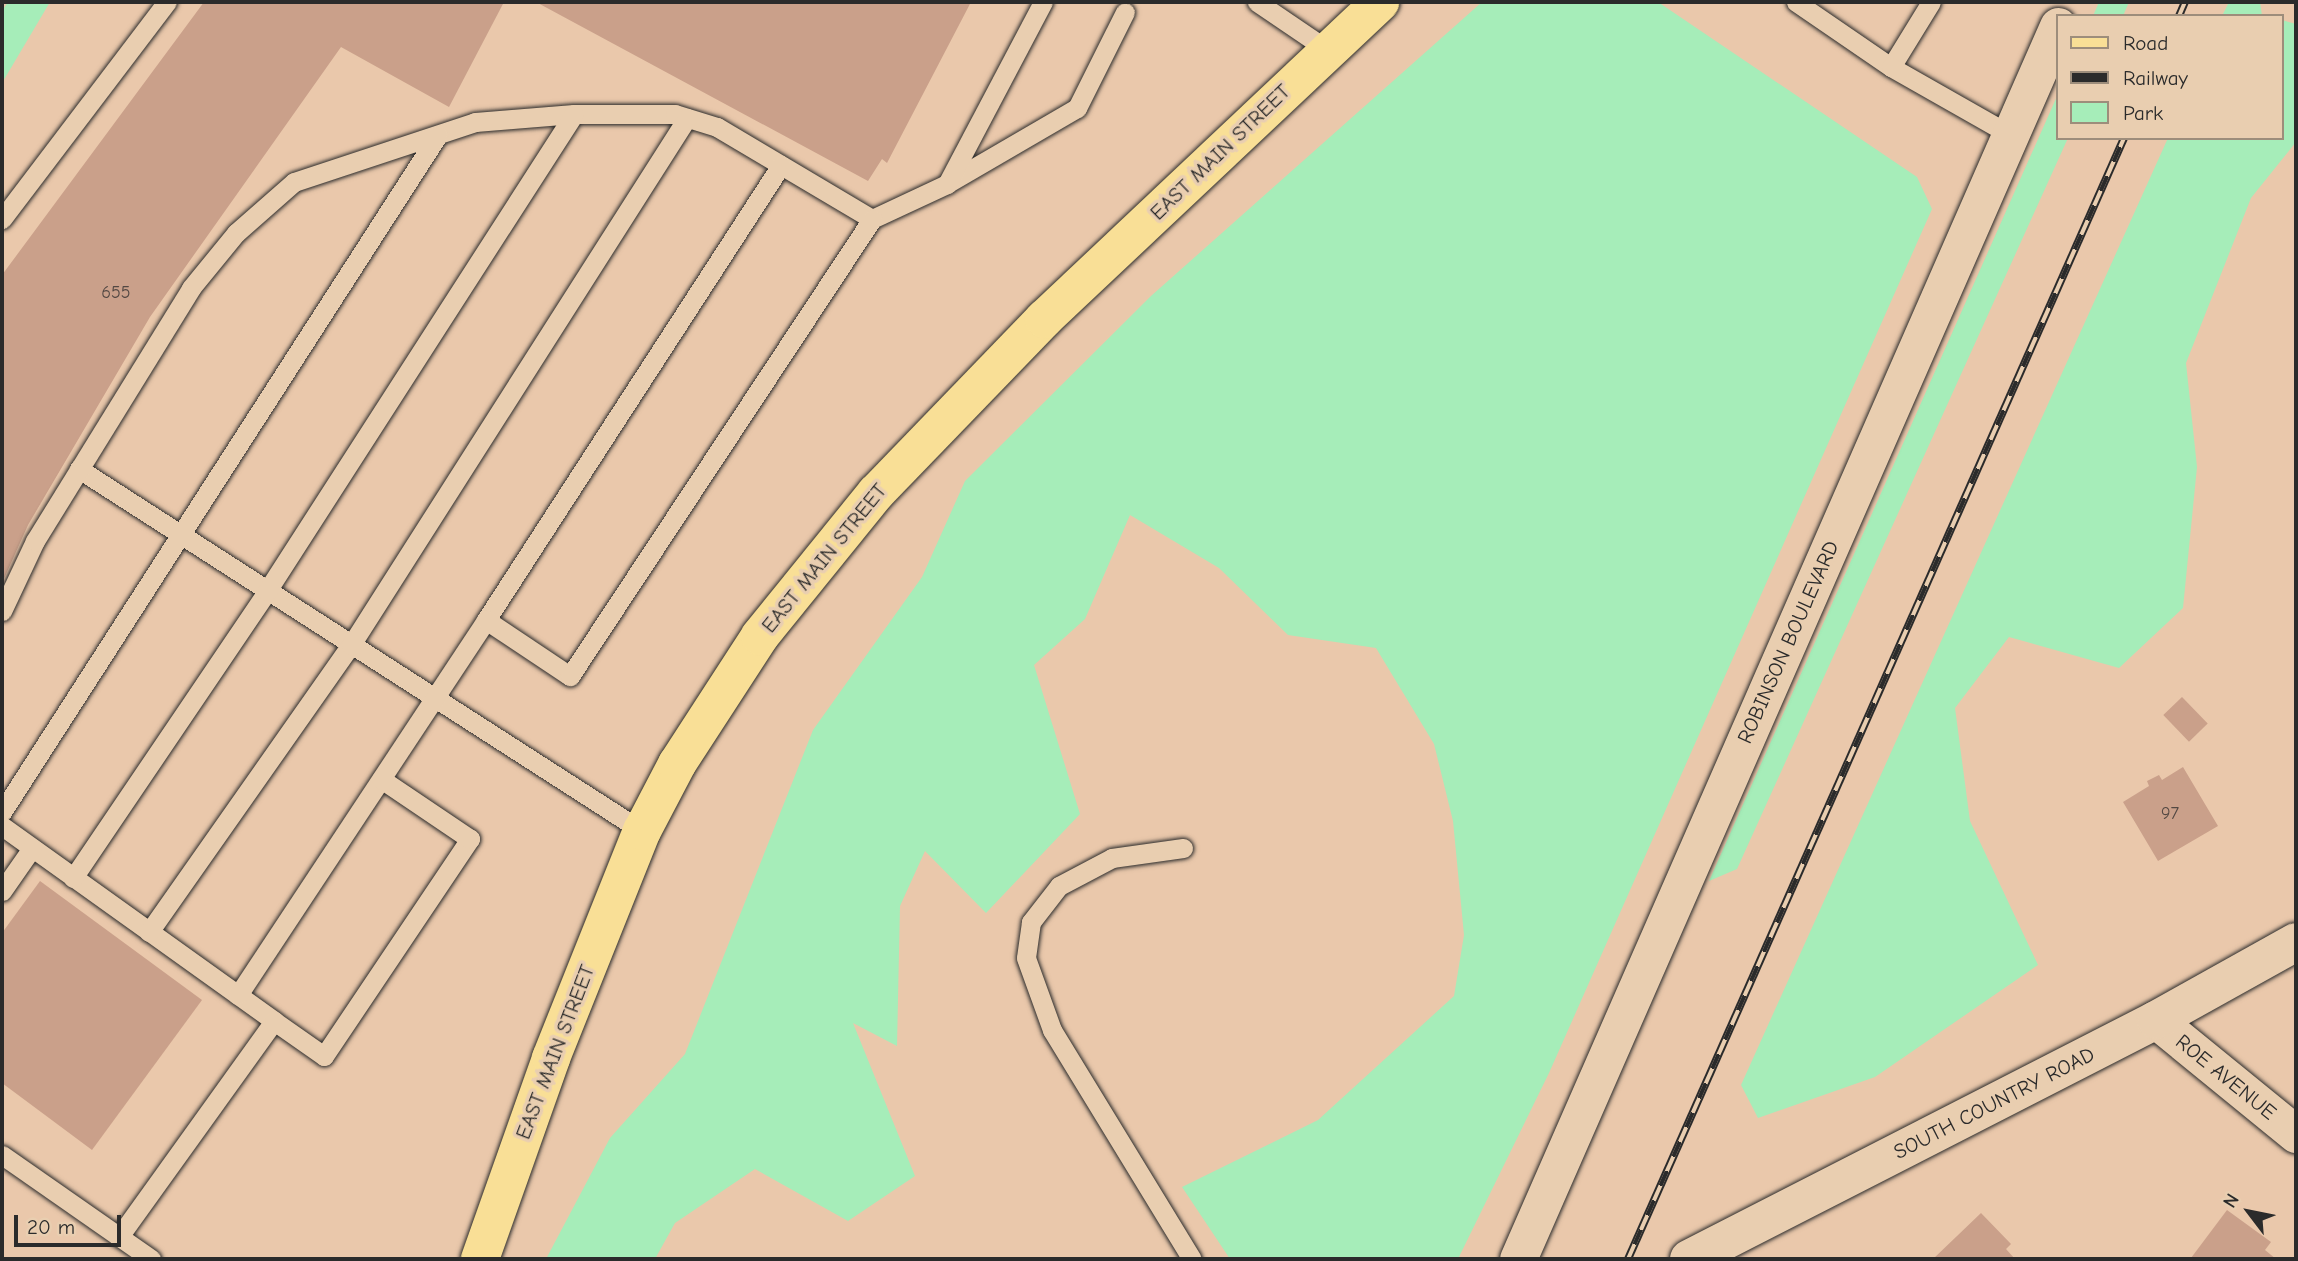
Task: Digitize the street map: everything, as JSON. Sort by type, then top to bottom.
[{"type":"main road","name":"EAST MAIN STREET","points":[[480,1259],[551,1058],[642,831],[677,764],[760,636],[876,493],[1044,319],[1380,2]]},
{"type":"main road","name":"SOUTH COUNTRY ROAD","points":[[1689,1259],[2156,1020],[2296,942]]},
{"type":"street","name":"ROBINSON BOULEVARD","points":[[1518,1259],[2056,30]]},
{"type":"street","name":"ROE AVENUE","points":[[2156,1020],[2296,1134]]},
{"type":"lane","points":[[2,219],[166,2]]},
{"type":"lane","points":[[947,184],[1043,2]]},
{"type":"lane","points":[[1257,2],[1328,50]]},
{"type":"lane","points":[[1796,2],[1891,67],[2010,134]]},
{"type":"lane","points":[[1891,67],[1931,2]]},
{"type":"lane","points":[[486,620],[570,676],[872,219],[947,184],[1077,108],[1125,12]]},
{"type":"lane","points":[[2,611],[35,541],[191,288],[236,233],[293,182],[343,162],[475,122],[574,114],[675,114],[717,127],[872,219]]},
{"type":"lane","points":[[73,878],[267,591],[574,114]]},
{"type":"lane","points":[[149,932],[351,645],[687,118]]},
{"type":"lane","points":[[2,812],[183,536],[438,135]]},
{"type":"lane","points":[[238,995],[486,620],[781,165]]},
{"type":"lane","points":[[79,470],[642,831]]},
{"type":"lane","points":[[2,827],[324,1056],[470,839],[381,779]]},
{"type":"lane","points":[[2,891],[32,848]]},
{"type":"lane","points":[[1183,848],[1112,858],[1059,886],[1031,922],[1026,958],[1052,1030],[1192,1259]]},
{"type":"lane","points":[[119,1237],[274,1021]]},
{"type":"lane","points":[[2,1154],[151,1259]]},
{"type":"green space","points":[[8,2],[50,2],[2,83],[2,11]]},
{"type":"green space","points":[[1482,2],[1658,2],[1917,177],[1932,209],[1549,1073],[1458,1259],[1230,1259],[1182,1187],[1318,1120],[1454,996],[1464,935],[1453,821],[1434,744],[1376,648],[1288,635],[1219,568],[1130,515],[1085,619],[1034,665],[1080,814],[986,913],[925,851],[900,906],[897,1046],[853,1023],[915,1176],[848,1221],[755,1169],[675,1223],[655,1259],[546,1259],[610,1138],[685,1054],[813,730],[922,577],[965,481],[1151,296]]},
{"type":"green space","points":[[2099,2],[2129,2],[2124,14],[2094,14]]},
{"type":"green space","points":[[2229,2],[2260,2],[2262,14],[2223,14]]},
{"type":"green space","points":[[2284,21],[2296,24],[2296,142],[2251,198],[2186,363],[2197,467],[2183,608],[2119,668],[2009,637],[1955,708],[1970,821],[2038,965],[1875,1077],[1758,1118],[1741,1085],[2167,140],[2284,140]]},
{"type":"green space","points":[[2056,99],[2056,140],[2067,140],[1737,869],[1709,881]]},
{"type":"building","points":[[204,2],[504,2],[449,107],[341,47],[150,317],[28,525],[2,583],[2,275]]},
{"type":"building","points":[[536,2],[971,2],[887,163],[882,159],[868,181]]},
{"type":"building","points":[[2182,697],[2208,724],[2189,742],[2163,715]]},
{"type":"building","points":[[2183,767],[2218,826],[2158,861],[2123,802],[2149,786],[2147,781],[2159,775],[2162,780]]},
{"type":"building","points":[[40,881],[202,1000],[92,1150],[2,1083],[2,933]]},
{"type":"building","points":[[2227,1210],[2271,1242],[2265,1250],[2276,1259],[2191,1258]]},
{"type":"building","points":[[1981,1213],[2011,1244],[2006,1249],[2015,1259],[1933,1259]]},
{"type":"railway","points":[[2180,14],[2185,2]]},
{"type":"railway","points":[[1628,1259],[2123,140]]}]
